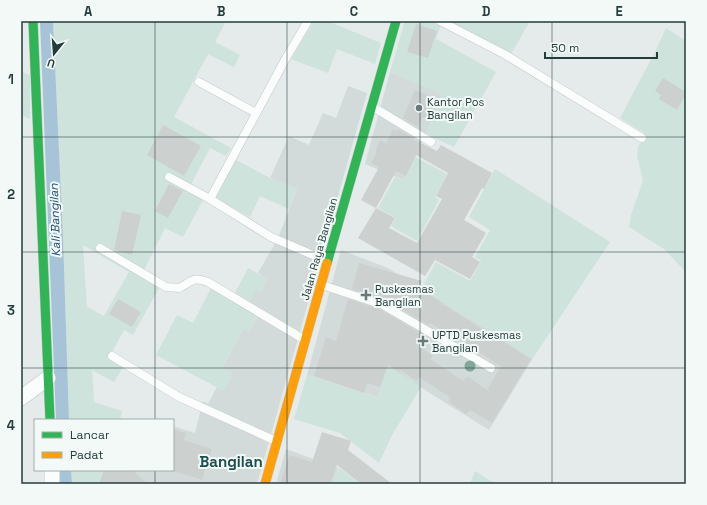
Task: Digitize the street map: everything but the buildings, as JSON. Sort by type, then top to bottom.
[{"type":"main road","points":[[33,21],[50,419]]},
{"type":"main road","name":"Jalan Raya Bangilan","points":[[265,484],[396,21]]},
{"type":"street","points":[[21,398],[48,378]]},
{"type":"street","points":[[52,471],[52,484]]},
{"type":"lane","points":[[210,199],[308,21]]},
{"type":"lane","points":[[440,21],[504,54],[642,138]]},
{"type":"lane","points":[[199,82],[256,113]]},
{"type":"lane","points":[[372,106],[431,142]]},
{"type":"lane","points":[[169,177],[210,199],[271,237],[328,262]]},
{"type":"lane","points":[[100,248],[173,289],[195,279],[208,282],[306,340]]},
{"type":"lane","points":[[322,285],[383,305],[490,368]]},
{"type":"lane","points":[[112,356],[179,397],[277,442]]},
{"type":"shaded area","points":[[390,72],[443,94],[404,180],[365,164]]},
{"type":"shaded area","points":[[348,86],[367,93],[257,484],[94,484],[94,471],[174,471],[174,426],[195,433],[203,401],[208,404],[217,387],[224,390],[222,368],[243,329],[257,317],[245,310],[256,289],[268,279],[258,273],[278,238],[297,189],[270,178],[289,136],[309,145],[323,113],[336,118]]},
{"type":"shaded area","name":"UPTD Puskesmas Bangilan","points":[[341,250],[388,268],[533,358],[489,430],[388,367],[378,397],[307,375]]},
{"type":"shaded area","points":[[286,449],[338,468],[332,484],[276,484]]},
{"type":"green space","points":[[53,21],[226,21],[215,42],[240,55],[234,67],[208,54],[174,117],[231,148],[226,156],[210,148],[187,192],[203,200],[183,237],[165,228],[141,276],[160,286],[133,335],[124,330],[108,359],[123,367],[114,382],[92,370],[94,402],[122,411],[120,419],[69,419],[63,237]],"holes":[[[83,245],[129,272],[104,316],[87,307]]]},
{"type":"green space","points":[[314,21],[327,21],[381,43],[375,64],[337,49],[328,73],[291,59]]},
{"type":"green space","points":[[405,21],[433,21],[441,25],[436,39],[496,72],[454,147],[426,134],[442,94],[390,72]]},
{"type":"green space","points":[[449,21],[530,21],[511,54]]},
{"type":"green space","points":[[666,28],[686,41],[686,272],[664,249],[629,227],[631,215],[643,181],[637,155],[644,133],[620,118]]},
{"type":"green space","points":[[21,72],[30,75],[30,119],[21,115]]},
{"type":"green space","points":[[415,157],[447,174],[435,197],[439,200],[417,241],[391,226],[396,218],[378,208],[395,177],[404,180]]},
{"type":"green space","points":[[236,160],[270,178],[297,188],[289,209],[260,196],[250,217],[215,198]]},
{"type":"green space","points":[[495,169],[610,242],[533,358],[421,289],[436,262],[470,281],[481,261],[475,257],[490,230],[469,217]]},
{"type":"green space","points":[[248,268],[268,279],[261,292],[256,290],[245,310],[258,317],[249,332],[243,329],[222,368],[233,373],[224,391],[156,355],[177,315],[193,323],[213,284],[234,295]]},
{"type":"green space","points":[[388,366],[421,387],[392,435],[379,463],[340,433],[294,419],[307,375],[377,397]]},
{"type":"green space","points":[[338,468],[341,469],[360,484],[332,484]]},
{"type":"green space","points":[[71,471],[105,471],[101,484],[72,484]]},
{"type":"green space","points":[[475,471],[496,484],[470,484]]},
{"type":"water","name":"Kali Bangilan","points":[[40,21],[53,21],[63,237],[69,419],[56,419]]},
{"type":"water","points":[[58,471],[71,471],[72,484],[59,484]]},
{"type":"traffic: fast","points":[[33,21],[50,419]]},
{"type":"traffic: fast","points":[[327,263],[396,21]]},
{"type":"traffic: slow","points":[[265,484],[327,263]]},
{"type":"place","name":"Kantor Pos Bangilan","points":[[419,108]]},
{"type":"place","name":"Puskesmas Bangilan","points":[[366,295]]},
{"type":"place","name":"UPTD Puskesmas Bangilan","points":[[423,341]]},
{"type":"district","name":"Bangilan","points":[[231,462]]}]
